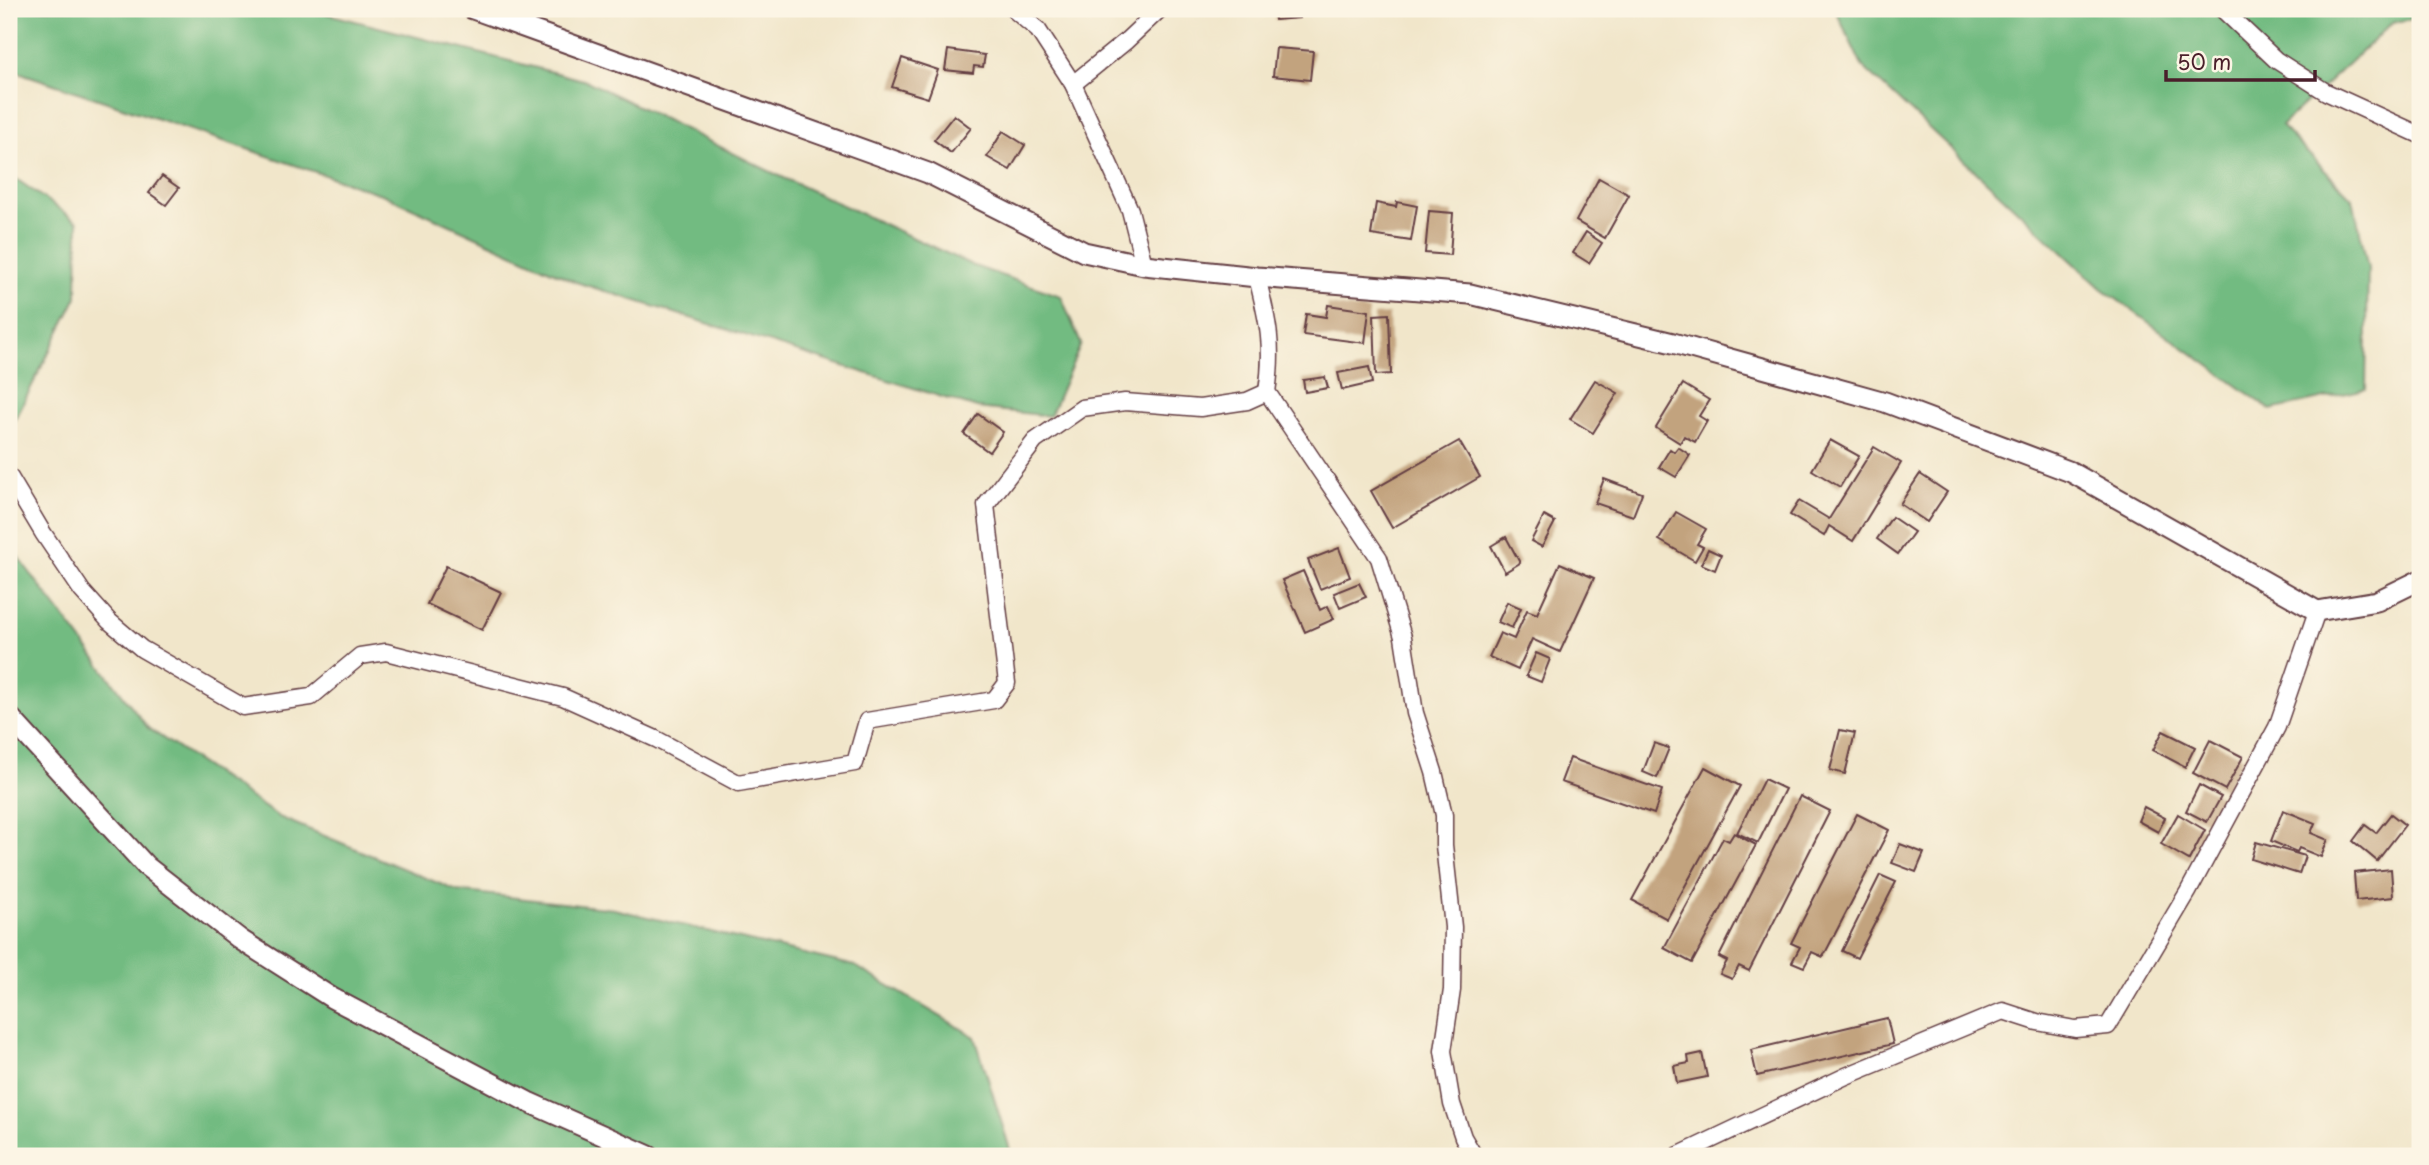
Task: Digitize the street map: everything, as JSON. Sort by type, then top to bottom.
[{"type":"street","points":[[474,9],[928,173],[1084,252],[1144,265],[1470,294],[1673,343],[1885,402],[2071,472],[2317,611],[2377,601],[2420,580]]},
{"type":"street","points":[[1013,9],[1038,30],[1073,84],[1130,210],[1144,265]]},
{"type":"street","points":[[1073,84],[1160,9]]},
{"type":"street","points":[[2222,9],[2276,60],[2326,92],[2420,135]]},
{"type":"street","points":[[1257,277],[1270,328],[1271,363],[1267,393],[1379,558],[1404,637],[1415,713],[1434,772],[1444,815],[1444,845],[1453,927],[1452,990],[1443,1051],[1452,1104],[1463,1137],[1474,1156]]},
{"type":"street","points":[[9,476],[82,591],[109,621],[142,649],[243,707],[311,697],[360,656],[386,652],[563,697],[656,739],[737,783],[855,763],[867,721],[994,700],[1007,682],[986,505],[1035,442],[1082,408],[1125,402],[1200,408],[1247,401],[1267,393]]},
{"type":"street","points":[[1677,1156],[1846,1076],[2003,1011],[2036,1022],[2076,1029],[2108,1026],[2188,892],[2277,727],[2317,611]]},
{"type":"street","points":[[9,716],[146,866],[241,940],[332,998],[528,1102],[649,1156]]},
{"type":"green space","points":[[9,9],[309,9],[587,81],[771,172],[974,266],[1061,296],[1081,344],[1050,416],[977,408],[576,282],[384,195],[9,69]]},
{"type":"green space","points":[[1835,9],[2420,9],[2420,18],[2393,22],[2281,126],[2353,199],[2368,268],[2366,389],[2271,410],[2101,288],[1862,66]]},
{"type":"green space","points":[[9,174],[78,222],[77,297],[9,431]]},
{"type":"green space","points":[[9,545],[148,728],[279,817],[457,891],[614,909],[855,966],[975,1037],[1012,1156],[9,1156]]},
{"type":"building","points":[[1274,9],[1299,9],[1299,18],[1275,20]]},
{"type":"building","points":[[1276,48],[1313,51],[1310,80],[1273,76]]},
{"type":"building","points":[[948,50],[985,55],[983,67],[974,66],[973,73],[945,70]]},
{"type":"building","points":[[902,58],[938,70],[928,98],[892,87]]},
{"type":"building","points":[[954,115],[971,128],[951,153],[934,140]]},
{"type":"building","points":[[1003,131],[1025,145],[1010,170],[987,157]]},
{"type":"building","points":[[162,176],[179,188],[166,205],[149,193]]},
{"type":"building","points":[[1599,178],[1629,195],[1605,238],[1576,221]]},
{"type":"building","points":[[1397,202],[1417,206],[1411,241],[1371,235],[1376,203],[1396,207]]},
{"type":"building","points":[[1429,211],[1453,213],[1450,255],[1425,253]]},
{"type":"building","points":[[1586,232],[1602,243],[1589,263],[1573,253]]},
{"type":"building","points":[[1328,305],[1369,311],[1365,343],[1303,335],[1306,314],[1326,317]]},
{"type":"building","points":[[1389,314],[1391,374],[1376,375],[1374,315]]},
{"type":"building","points":[[1369,367],[1372,383],[1342,390],[1338,373]]},
{"type":"building","points":[[1325,377],[1328,388],[1305,392],[1303,380]]},
{"type":"building","points":[[1595,380],[1618,393],[1593,433],[1570,419]]},
{"type":"building","points":[[1683,384],[1709,400],[1699,416],[1707,421],[1695,442],[1684,436],[1680,443],[1656,428]]},
{"type":"building","points":[[978,414],[1003,432],[989,452],[964,434]]},
{"type":"building","points":[[1830,440],[1859,456],[1840,487],[1812,470]]},
{"type":"building","points":[[1459,441],[1480,477],[1392,528],[1371,491]]},
{"type":"building","points":[[1678,447],[1690,455],[1676,477],[1659,467],[1670,449],[1674,452]]},
{"type":"building","points":[[1874,447],[1901,463],[1853,541],[1829,526],[1824,536],[1790,515],[1799,501],[1829,519]]},
{"type":"building","points":[[1920,474],[1947,492],[1927,522],[1900,504]]},
{"type":"building","points":[[1604,479],[1642,493],[1633,516],[1595,503]]},
{"type":"building","points":[[1676,512],[1706,529],[1697,544],[1703,547],[1695,561],[1659,540]]},
{"type":"building","points":[[1544,516],[1555,522],[1542,547],[1531,541]]},
{"type":"building","points":[[1892,517],[1914,532],[1898,554],[1877,539]]},
{"type":"building","points":[[1506,537],[1520,563],[1505,572],[1491,546]]},
{"type":"building","points":[[1339,548],[1350,577],[1320,589],[1308,560]]},
{"type":"building","points":[[1708,549],[1721,555],[1715,570],[1701,564]]},
{"type":"building","points":[[1560,563],[1594,578],[1560,652],[1532,639],[1518,670],[1489,657],[1500,633],[1514,639],[1527,610],[1537,614]]},
{"type":"building","points":[[446,566],[501,592],[482,630],[427,604]]},
{"type":"building","points":[[1303,571],[1320,610],[1328,606],[1334,619],[1305,632],[1282,580]]},
{"type":"building","points":[[1359,583],[1366,597],[1340,608],[1334,593]]},
{"type":"building","points":[[1507,602],[1521,608],[1512,628],[1498,622]]},
{"type":"building","points":[[1536,653],[1550,659],[1541,682],[1526,676]]},
{"type":"building","points":[[1840,730],[1855,733],[1845,774],[1830,770]]},
{"type":"building","points":[[2163,731],[2195,747],[2185,767],[2153,750]]},
{"type":"building","points":[[2210,740],[2243,757],[2225,790],[2193,773]]},
{"type":"building","points":[[1654,743],[1669,748],[1657,778],[1643,772]]},
{"type":"building","points":[[1570,758],[1662,790],[1654,814],[1561,782]]},
{"type":"building","points":[[1705,767],[1740,786],[1667,919],[1632,900]]},
{"type":"building","points":[[1764,779],[1785,789],[1758,843],[1737,833]]},
{"type":"building","points":[[2199,785],[2221,797],[2207,822],[2186,811]]},
{"type":"building","points":[[1800,796],[1830,811],[1749,971],[1739,966],[1732,979],[1720,974],[1727,961],[1719,957]]},
{"type":"building","points":[[2144,807],[2165,818],[2158,832],[2138,821]]},
{"type":"building","points":[[2283,810],[2315,823],[2311,833],[2328,840],[2321,857],[2299,848],[2297,852],[2271,841]]},
{"type":"building","points":[[1857,814],[1889,830],[1823,957],[1812,952],[1804,967],[1792,962],[1800,947],[1791,943]]},
{"type":"building","points":[[2178,814],[2205,830],[2189,860],[2161,844]]},
{"type":"building","points":[[2391,814],[2405,825],[2377,861],[2353,841],[2365,825],[2376,833]]},
{"type":"building","points":[[1734,833],[1756,845],[1692,963],[1664,948],[1723,838],[1729,841]]},
{"type":"building","points":[[2256,842],[2305,856],[2299,874],[2251,859]]},
{"type":"building","points":[[1900,844],[1924,853],[1916,872],[1892,863]]},
{"type":"building","points":[[2391,869],[2393,897],[2356,901],[2354,873]]},
{"type":"building","points":[[1880,875],[1896,882],[1857,958],[1842,951]]},
{"type":"building","points":[[1887,1018],[1893,1044],[1757,1076],[1751,1050]]},
{"type":"building","points":[[1702,1053],[1707,1077],[1677,1083],[1674,1066],[1689,1063],[1688,1056]]}]
